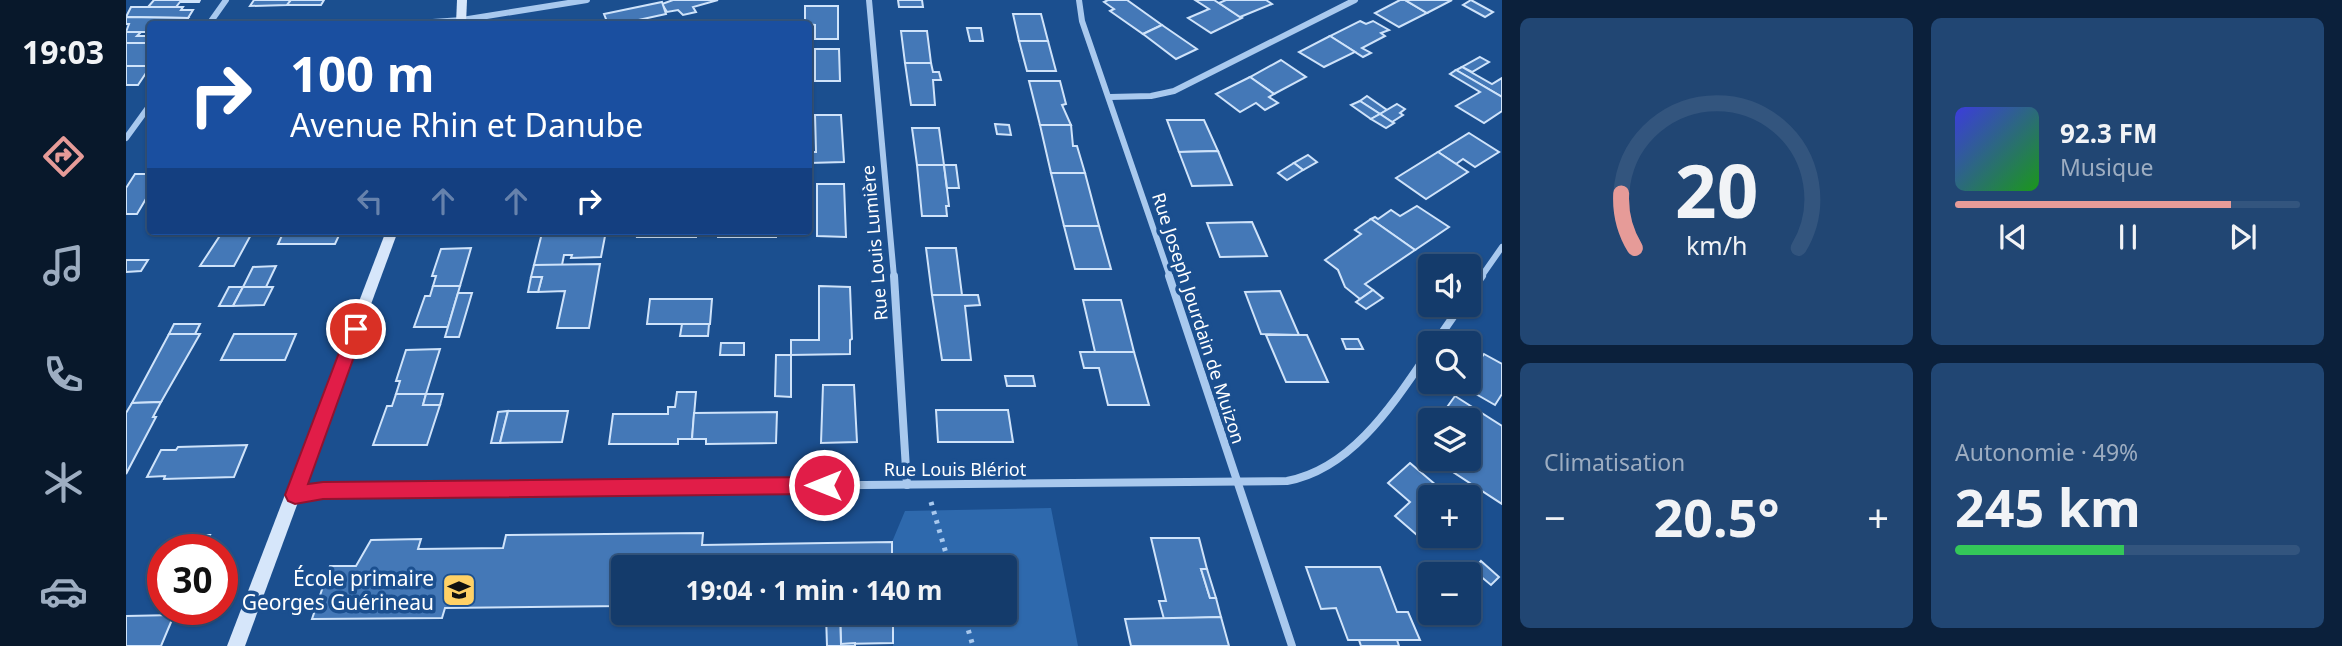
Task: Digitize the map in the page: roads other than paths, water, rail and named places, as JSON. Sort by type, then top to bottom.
[{"type":"street","points":[[211,21],[226,0]]},
{"type":"street","points":[[462,0],[462,21]]},
{"type":"street","points":[[468,21],[587,0]]},
{"type":"street","name":"Rue Louis Lumière","points":[[869,0],[893,257],[907,485]]},
{"type":"street","name":"Rue Joseph Jourdain de Muizon","points":[[1079,0],[1082,21],[1110,97],[1292,646]]},
{"type":"street","points":[[1110,97],[1150,96],[1174,91],[1355,0]]},
{"type":"street","points":[[126,138],[147,109]]},
{"type":"street","points":[[236,646],[391,235]]},
{"type":"street","points":[[1481,277],[1502,247]]},
{"type":"street","name":"Rue Louis Blériot","points":[[295,495],[323,490],[1238,482],[1300,478],[1343,454],[1381,420],[1418,367]]},
{"type":"place","name":"École primaire Georges Guérineau","points":[[459,590]]}]
